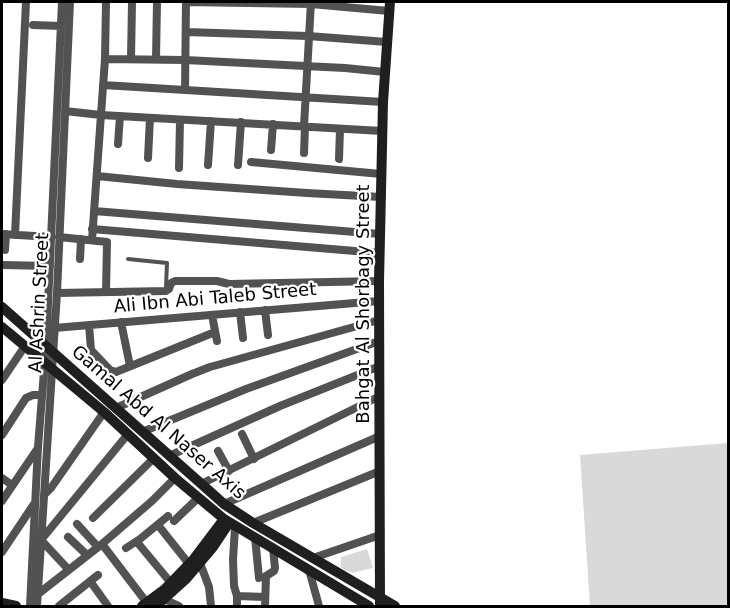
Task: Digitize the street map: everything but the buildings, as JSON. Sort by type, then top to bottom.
[{"type":"street","points":[[15,235],[26,2]]},
{"type":"street","name":"Al Ashrin Street","points":[[30,606],[41,395],[54,328],[57,292],[55,237],[62,2]]},
{"type":"street","name":"Al Ashrin Street","points":[[49,350],[50,266],[55,237],[65,111],[70,2]]},
{"type":"street","points":[[92,240],[105,59],[106,2]]},
{"type":"street","points":[[131,59],[132,2]]},
{"type":"street","points":[[156,59],[157,2]]},
{"type":"street","points":[[185,90],[186,2],[389,6]]},
{"type":"street","points":[[304,153],[311,3]]},
{"type":"street","name":"Bahgat Al Shorbagy Street","points":[[380,602],[379,253],[383,102],[389,6]]},
{"type":"street","points":[[33,25],[61,26]]},
{"type":"street","points":[[186,32],[308,36],[387,42]]},
{"type":"street","points":[[105,59],[185,60],[385,72]]},
{"type":"street","points":[[103,85],[383,102]]},
{"type":"street","points":[[65,111],[382,132]]},
{"type":"street","points":[[118,144],[120,116]]},
{"type":"street","points":[[148,158],[150,118]]},
{"type":"street","points":[[179,168],[180,120]]},
{"type":"street","points":[[208,165],[211,121]]},
{"type":"street","points":[[238,165],[241,122]]},
{"type":"street","points":[[271,150],[273,124]]},
{"type":"street","points":[[339,159],[340,129]]},
{"type":"street","points":[[251,162],[381,174]]},
{"type":"street","points":[[97,176],[307,194],[381,197]]},
{"type":"street","points":[[94,211],[380,234]]},
{"type":"street","points":[[92,229],[379,253]]},
{"type":"street","points":[[5,250],[4,234],[107,242],[106,292]]},
{"type":"street","points":[[80,259],[81,239]]},
{"type":"street","points":[[2,265],[50,266]]},
{"type":"street","points":[[57,292],[166,291],[175,281],[217,281],[230,284],[379,281]]},
{"type":"street","name":"Ali Ibn Abi Taleb Street","points":[[54,328],[379,301]]},
{"type":"street","name":"Gamal Abd Al Naser Axis","points":[[2,307],[224,504],[380,602],[395,606]]},
{"type":"street","points":[[265,310],[268,335]]},
{"type":"street","points":[[240,312],[243,338]]},
{"type":"street","points":[[212,315],[217,341]]},
{"type":"street","points":[[116,408],[210,367],[379,320]]},
{"type":"street","points":[[121,322],[130,366]]},
{"type":"street","points":[[89,325],[91,350],[110,370],[116,372],[215,332]]},
{"type":"street","name":"Gamal Abd Al Naser Axis","points":[[2,327],[104,412],[175,478],[229,523],[369,606]]},
{"type":"street","points":[[142,432],[246,389],[379,341]]},
{"type":"street","points":[[2,380],[25,346]]},
{"type":"street","name":"Al Ashrin Street","points":[[37,606],[44,495],[47,365]]},
{"type":"street","points":[[169,456],[280,406],[380,366]]},
{"type":"street","points":[[2,435],[26,398],[41,395]]},
{"type":"street","points":[[201,484],[380,396]]},
{"type":"street","points":[[44,495],[104,412]]},
{"type":"street","points":[[68,569],[41,540],[128,434]]},
{"type":"street","points":[[242,434],[254,459]]},
{"type":"street","points":[[224,504],[380,436]]},
{"type":"street","points":[[2,501],[38,447]]},
{"type":"street","points":[[218,451],[229,471]]},
{"type":"street","points":[[93,518],[154,458]]},
{"type":"street","points":[[253,523],[380,471]]},
{"type":"street","points":[[2,478],[12,485]]},
{"type":"street","points":[[38,594],[152,501],[175,478]]},
{"type":"street","points":[[126,548],[158,525],[171,519],[198,498]]},
{"type":"street","points":[[2,552],[35,503]]},
{"type":"street","points":[[152,604],[171,583],[213,547],[229,523]]},
{"type":"street","points":[[229,523],[237,606]]},
{"type":"street","points":[[77,524],[100,545],[152,604],[179,606]]},
{"type":"street","points":[[158,525],[195,563],[209,587],[211,606]]},
{"type":"street","points":[[313,558],[380,535]]},
{"type":"street","points":[[68,537],[87,555]]},
{"type":"street","points":[[255,537],[259,578]]},
{"type":"street","points":[[136,542],[171,583]]},
{"type":"street","points":[[265,606],[266,576],[275,568],[273,548]]},
{"type":"street","points":[[152,604],[186,579],[195,563]]},
{"type":"street","points":[[309,570],[319,606]]},
{"type":"street","points":[[59,606],[98,575]]},
{"type":"street","points":[[90,581],[108,606]]},
{"type":"street","points":[[237,596],[265,597]]},
{"type":"street","points":[[2,603],[16,606]]},
{"type":"lane","points":[[128,259],[167,263],[166,291]]},
{"type":"shaded area","points":[[728,443],[728,606],[590,606],[580,455]]},
{"type":"shaded area","points":[[367,549],[373,568],[352,573],[341,568],[341,557]]}]
